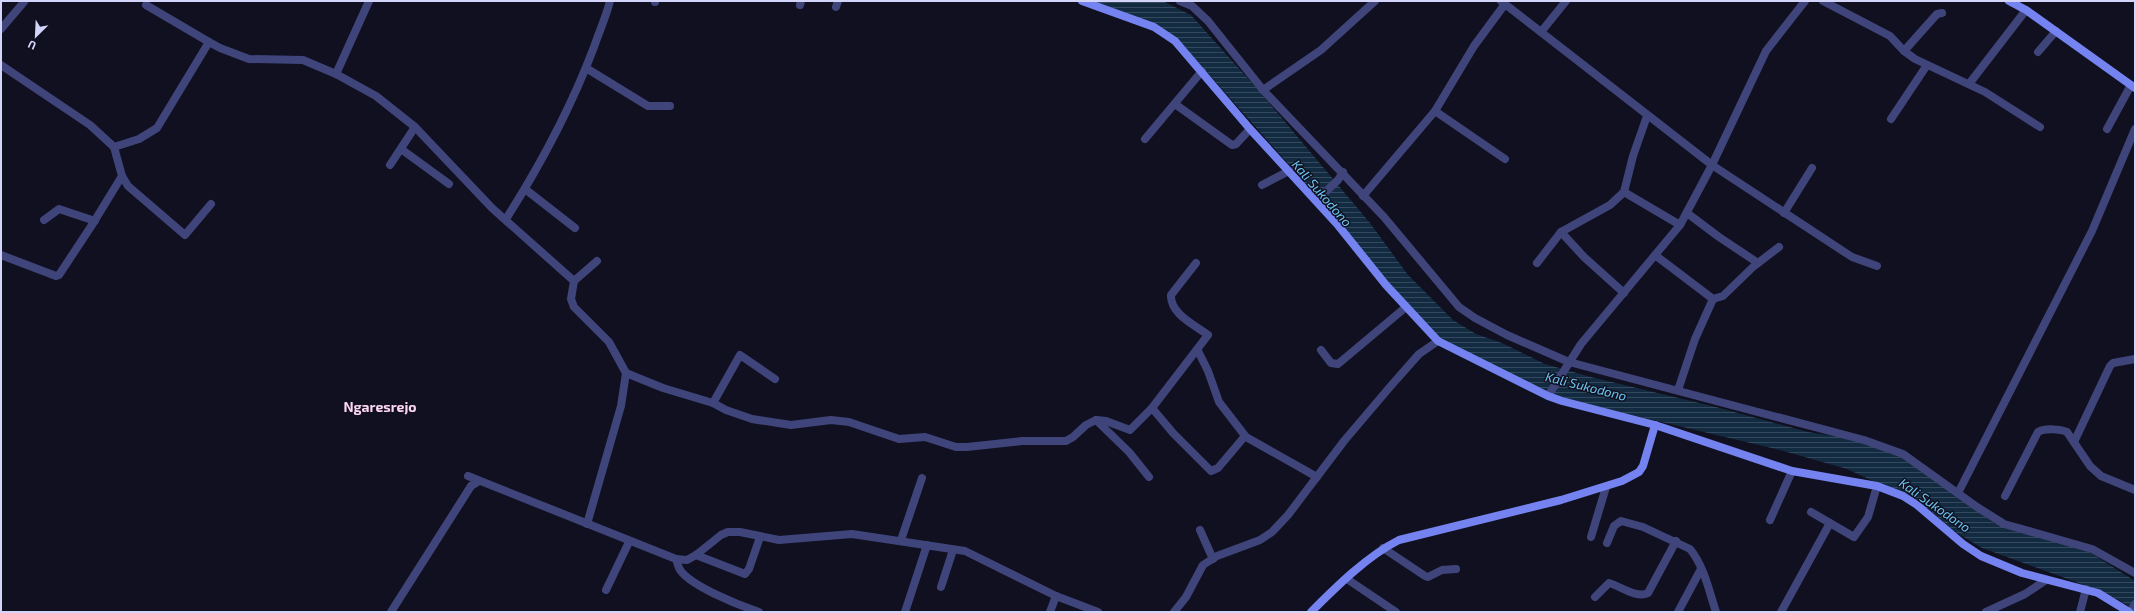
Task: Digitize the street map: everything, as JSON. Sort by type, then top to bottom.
[{"type":"main road","points":[[1082,1],[1162,31],[1175,41],[1250,129],[1317,200],[1406,307],[1438,341],[1548,395],[1655,425],[1792,471],[1877,486],[1903,496],[1917,505],[1963,544],[1981,556],[2003,567],[2046,580],[2086,589],[2104,596],[2131,610]]},
{"type":"main road","points":[[2009,1],[2026,10],[2133,86]]},
{"type":"main road","points":[[1311,612],[1329,593],[1383,548],[1414,535],[1561,500],[1606,487],[1639,472],[1646,460],[1655,425]]},
{"type":"street","points":[[336,74],[369,1]]},
{"type":"street","points":[[506,219],[525,189],[565,116],[586,68],[610,1]]},
{"type":"street","points":[[1180,1],[1192,6],[1202,16],[1263,90],[1340,176],[1384,217],[1459,307],[1475,318],[1567,364],[1678,390],[1877,444],[1903,454],[2004,524],[2092,549],[2135,573]]},
{"type":"street","points":[[1263,90],[1321,50],[1375,1]]},
{"type":"street","points":[[1541,32],[1566,1]]},
{"type":"street","points":[[1548,395],[1567,364],[1680,225],[1712,165],[1766,51],[1805,1]]},
{"type":"street","points":[[1823,1],[1890,36],[1904,51],[1927,65],[1986,92],[2040,127]]},
{"type":"street","points":[[1,29],[24,2]]},
{"type":"street","points":[[1363,196],[1435,111],[1474,46],[1503,3],[1712,165],[1852,257],[1877,266]]},
{"type":"street","points":[[146,5],[220,48],[250,59],[266,61],[297,59],[336,74],[376,96],[415,127],[492,208],[574,280]]},
{"type":"street","points":[[1969,84],[2026,10]]},
{"type":"street","points":[[1904,51],[1937,14],[1942,13]]},
{"type":"street","points":[[2038,52],[2056,31]]},
{"type":"street","points":[[114,147],[139,139],[157,128],[209,42]]},
{"type":"street","points":[[1,65],[90,125],[114,147],[122,176],[134,194],[185,235],[212,204]]},
{"type":"street","points":[[1891,119],[1927,65]]},
{"type":"street","points":[[586,68],[648,106],[670,106]]},
{"type":"street","points":[[1145,139],[1202,71]]},
{"type":"street","points":[[2107,129],[2133,86]]},
{"type":"street","points":[[1175,104],[1232,145],[1236,144],[1250,129]]},
{"type":"street","points":[[1435,111],[1505,159]]},
{"type":"street","points":[[1537,263],[1561,232],[1610,205],[1624,192],[1633,156],[1647,116]]},
{"type":"street","points":[[390,165],[415,127]]},
{"type":"street","points":[[1958,493],[2092,231],[2135,129]]},
{"type":"street","points":[[401,149],[449,184]]},
{"type":"street","points":[[1784,213],[1812,168]]},
{"type":"street","points":[[1262,185],[1288,171]]},
{"type":"street","points":[[1,255],[56,276],[62,271],[95,221],[122,176]]},
{"type":"street","points":[[1317,200],[1340,176]]},
{"type":"street","points":[[525,189],[575,228]]},
{"type":"street","points":[[1624,192],[1680,225]]},
{"type":"street","points":[[44,220],[59,209],[95,221]]},
{"type":"street","points":[[1687,213],[1758,263]]},
{"type":"street","points":[[1561,232],[1584,257],[1624,293]]},
{"type":"street","points":[[1678,390],[1695,339],[1713,300],[1723,296],[1758,263],[1779,247]]},
{"type":"street","points":[[1655,255],[1713,300]]},
{"type":"street","points":[[587,524],[621,406],[626,373],[609,342],[574,307],[571,299],[574,280],[597,261]]},
{"type":"street","points":[[626,373],[663,388],[713,403],[726,410],[752,419],[791,425],[831,420],[850,422],[899,439],[925,438],[956,447],[967,448],[1022,441],[1066,440],[1073,437],[1086,425],[1096,420],[1106,421],[1130,430],[1152,408],[1198,351],[1208,335],[1178,313],[1170,300],[1170,295],[1196,263]]},
{"type":"street","points":[[1321,350],[1331,363],[1338,364],[1406,307]]},
{"type":"street","points":[[1174,612],[1188,593],[1203,565],[1213,559],[1260,540],[1272,532],[1288,515],[1367,414],[1409,365],[1419,354],[1438,341]]},
{"type":"street","points":[[1198,351],[1208,371],[1219,402],[1245,436],[1317,477]]},
{"type":"street","points":[[713,403],[740,355],[775,379]]},
{"type":"street","points":[[2074,442],[2110,366],[2113,363],[2135,359]]},
{"type":"street","points":[[1152,408],[1178,438],[1211,472],[1218,468],[1245,436]]},
{"type":"street","points":[[1096,420],[1129,452],[1149,477]]},
{"type":"street","points":[[2005,496],[2038,432],[2041,430],[2061,430],[2067,432],[2090,466],[2101,476],[2135,490]]},
{"type":"street","points":[[1770,520],[1792,471]]},
{"type":"street","points":[[901,540],[922,478]]},
{"type":"street","points":[[391,612],[471,486],[473,479],[629,542],[676,559],[686,560],[696,555],[721,535],[728,532],[740,532],[760,537],[786,540],[852,534],[901,540],[965,551],[1056,596],[1098,612]]},
{"type":"street","points":[[1811,512],[1851,537],[1856,535],[1868,517],[1877,486]]},
{"type":"street","points":[[1592,537],[1606,487]]},
{"type":"street","points":[[1607,543],[1614,526],[1621,521],[1643,527],[1676,541],[1690,549],[1701,569],[1716,612]]},
{"type":"street","points":[[1781,612],[1830,523]]},
{"type":"street","points":[[1200,530],[1213,559]]},
{"type":"street","points":[[696,555],[745,574],[749,569],[760,537]]},
{"type":"street","points":[[1595,597],[1609,583],[1634,593],[1644,595],[1648,593],[1676,541]]},
{"type":"street","points":[[606,590],[629,542]]},
{"type":"street","points":[[905,612],[928,545]]},
{"type":"street","points":[[1383,548],[1428,577],[1442,570],[1456,569]]},
{"type":"street","points":[[941,587],[953,550]]},
{"type":"street","points":[[676,559],[679,569],[686,576],[726,599],[759,612]]},
{"type":"street","points":[[1678,612],[1701,569]]},
{"type":"street","points":[[1347,579],[1396,612]]},
{"type":"street","points":[[1986,612],[2025,594],[2046,580]]},
{"type":"street","points":[[2080,612],[2086,589]]},
{"type":"street","points":[[1050,612],[1056,596]]},
{"type":"water","name":"Kali Sukodono","points":[[1092,1],[1163,1],[1191,15],[1260,92],[1370,223],[1408,275],[1453,320],[1476,334],[1502,343],[1545,364],[1591,377],[1716,407],[1808,432],[1865,441],[1911,461],[1992,522],[2086,550],[2135,581],[2135,610],[2117,599],[2076,582],[1982,548],[1952,530],[1930,510],[1912,499],[1847,469],[1780,450],[1560,398],[1437,337],[1422,323],[1337,219],[1183,45]]},
{"type":"district","name":"Ngaresrejo","points":[[380,406]]}]
